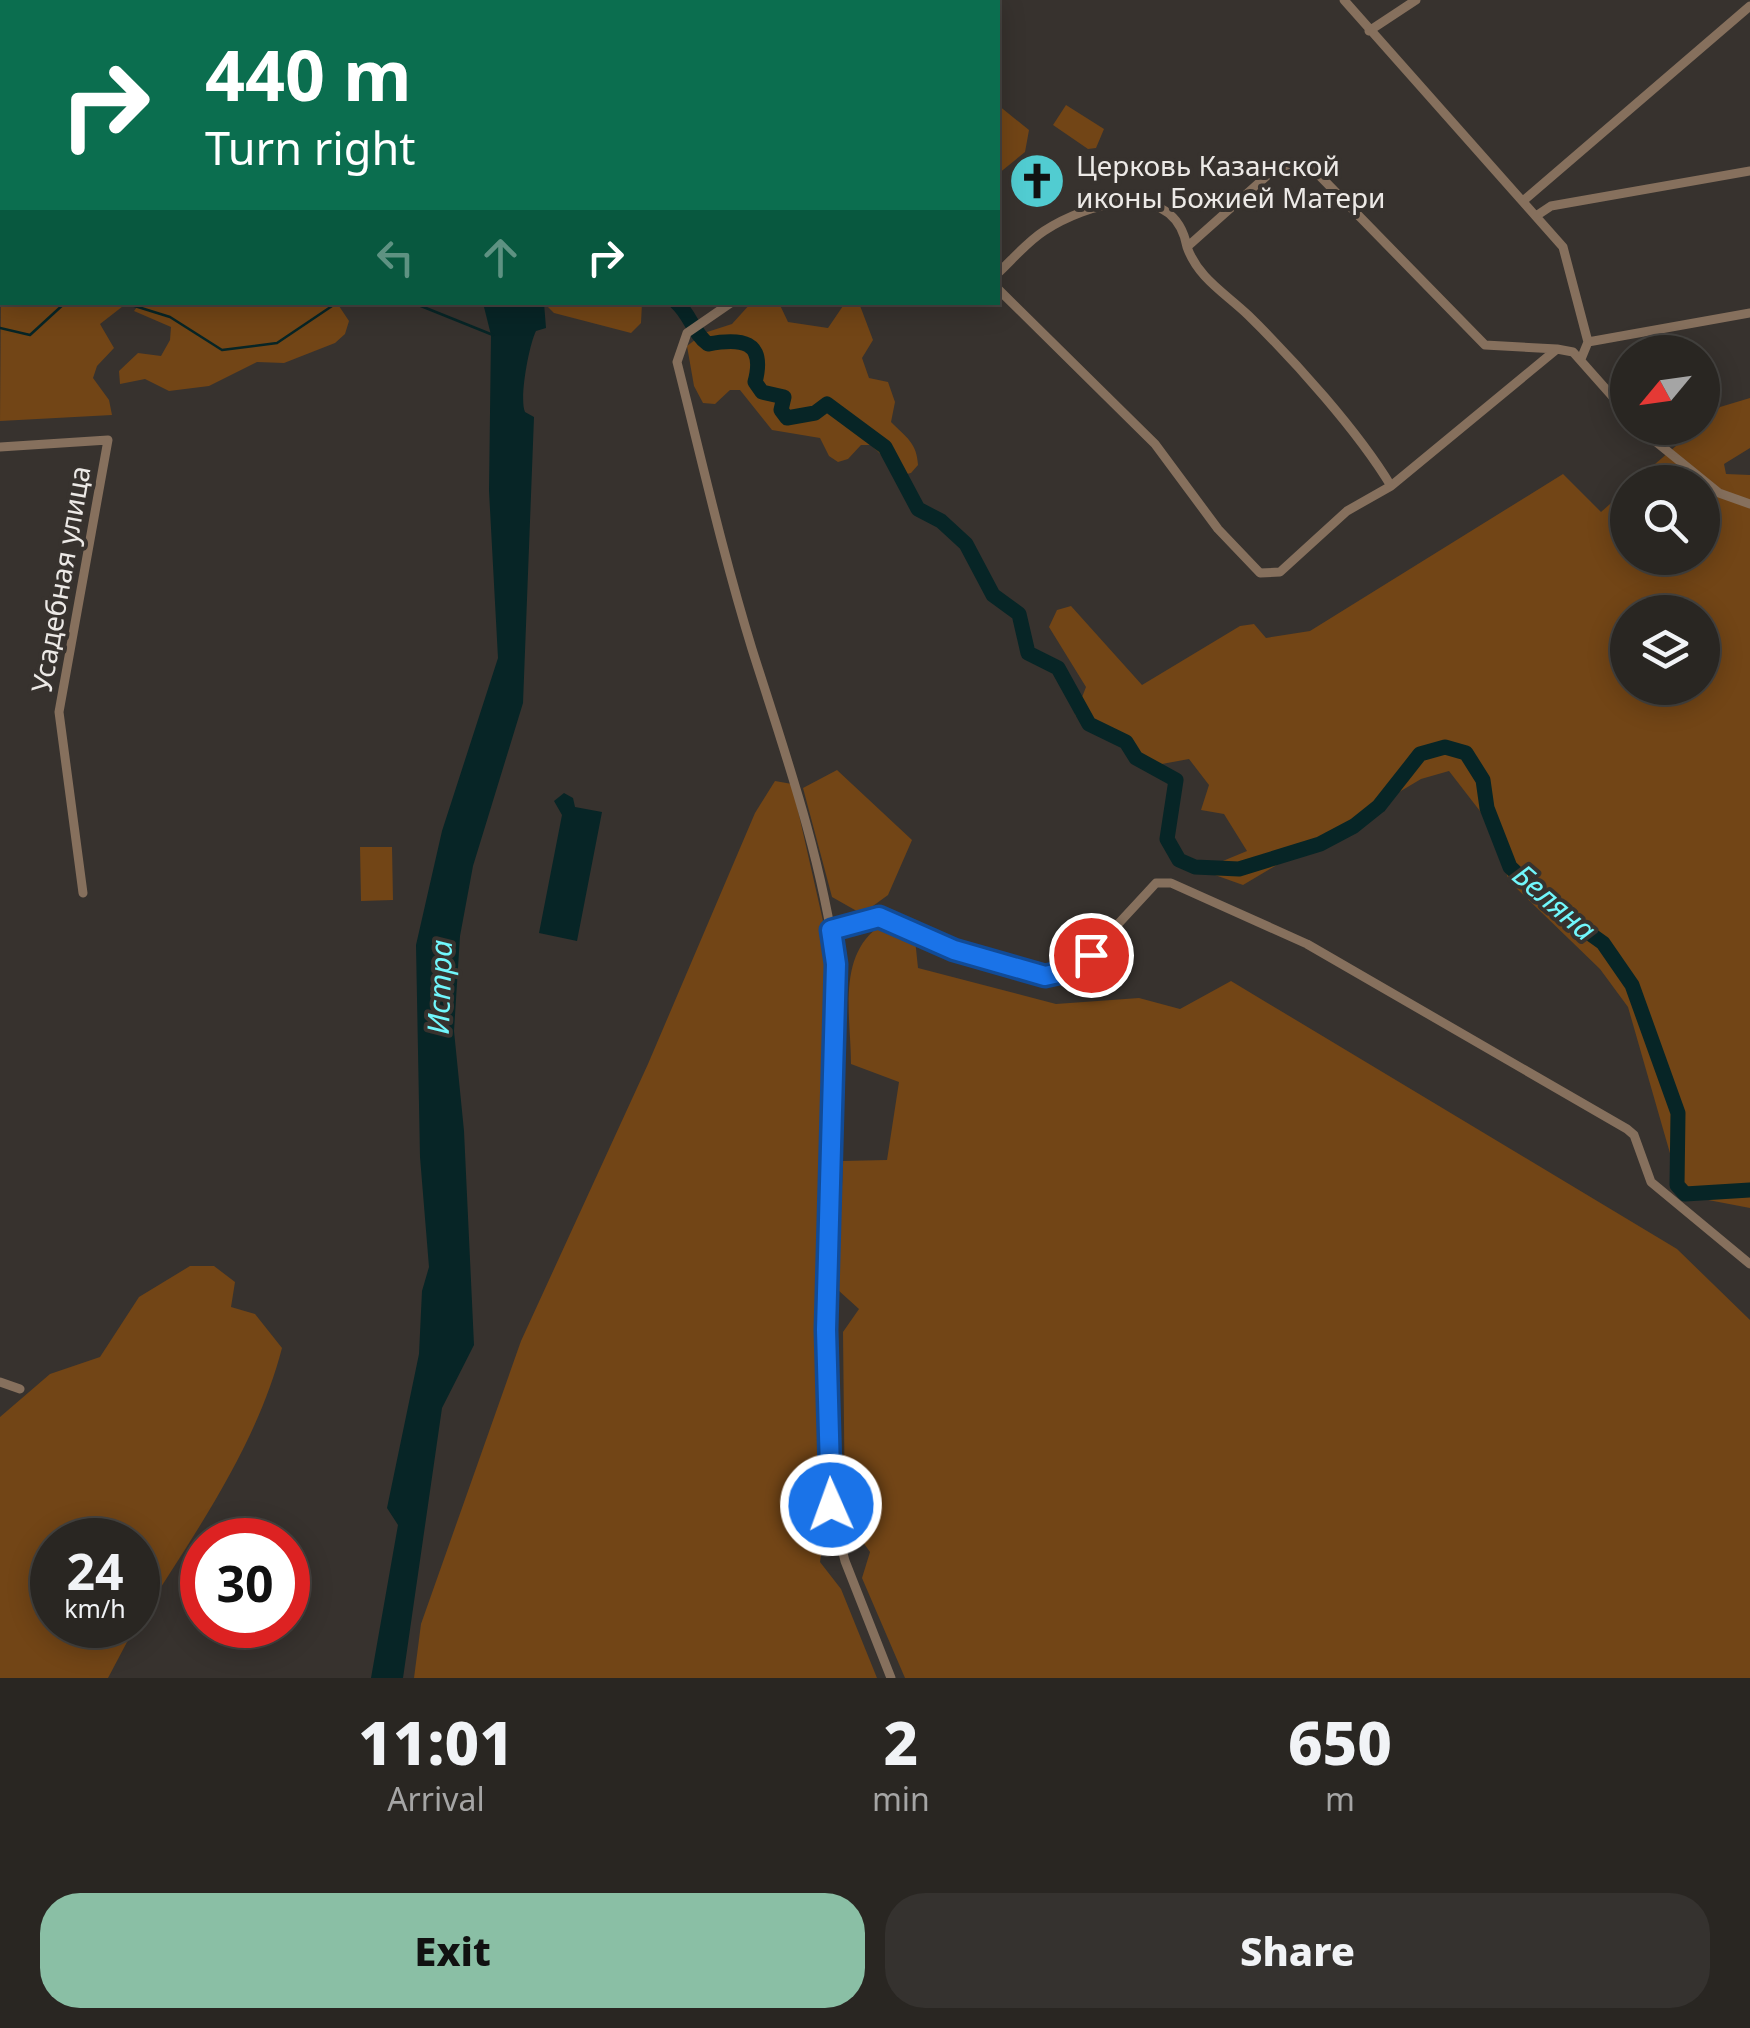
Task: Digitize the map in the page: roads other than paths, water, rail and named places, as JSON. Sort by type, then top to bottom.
[{"type":"street","points":[[1344,0],[1569,258],[1588,342],[1581,359]]},
{"type":"street","points":[[1369,31],[1416,0]]},
{"type":"street","points":[[1523,202],[1750,6]]},
{"type":"street","points":[[1187,247],[1270,172],[1292,163],[1316,172],[1485,345],[1556,349],[1581,359],[1610,393]]},
{"type":"street","points":[[1536,216],[1551,206],[1750,171]]},
{"type":"street","points":[[1000,272],[1043,231],[1124,199],[1165,211],[1178,223],[1196,268],[1248,315],[1370,453],[1390,486]]},
{"type":"street","points":[[1000,291],[1155,444],[1226,540],[1260,573],[1280,572],[1346,511],[1390,486],[1556,349]]},
{"type":"street","points":[[728,305],[686,332],[677,362],[752,647],[796,777],[831,930],[836,964],[826,1330],[831,1505],[845,1561],[891,1678]]},
{"type":"street","points":[[1588,342],[1750,312]]},
{"type":"street","name":"Усадебная улица","points":[[0,448],[108,440],[59,712],[84,893]]},
{"type":"street","points":[[1660,445],[1719,493],[1750,504]]},
{"type":"street","points":[[831,930],[879,917],[954,950],[1054,976],[1082,963],[1156,883],[1171,882],[1307,944],[1628,1129],[1637,1142],[1651,1182],[1750,1264]]},
{"type":"street","points":[[0,1382],[20,1389]]},
{"type":"water","name":"Истра","points":[[484,305],[544,305],[546,328],[536,331],[533,338],[523,396],[525,412],[534,417],[523,703],[473,866],[460,936],[454,1031],[464,1131],[474,1345],[442,1408],[403,1678],[371,1678],[398,1525],[387,1508],[419,1354],[422,1291],[429,1267],[420,1157],[416,945],[442,831],[498,658],[489,491],[491,335]]},
{"type":"water","points":[[564,793],[573,798],[575,807],[602,812],[577,941],[539,933],[562,815],[554,801]]},
{"type":"waterway","points":[[0,328],[30,335],[63,305]]},
{"type":"waterway","points":[[132,305],[170,317],[222,350],[277,343],[334,305]]},
{"type":"waterway","points":[[418,305],[493,335]]},
{"type":"waterway","name":"Беляна","points":[[678,305],[708,344],[740,342],[754,350],[755,382],[762,392],[784,397],[781,410],[787,418],[815,413],[827,404],[885,447],[918,509],[941,521],[966,544],[993,595],[1019,614],[1028,653],[1058,668],[1089,724],[1126,742],[1136,758],[1176,780],[1167,839],[1179,860],[1195,867],[1239,869],[1320,844],[1354,826],[1379,806],[1420,754],[1445,747],[1466,753],[1483,780],[1487,808],[1510,867],[1554,908],[1603,943],[1632,985],[1678,1113],[1677,1185],[1685,1194],[1750,1190]]},
{"type":"place","name":"Церковь Казанской иконы Божией Матери","points":[[1037,181]]}]
